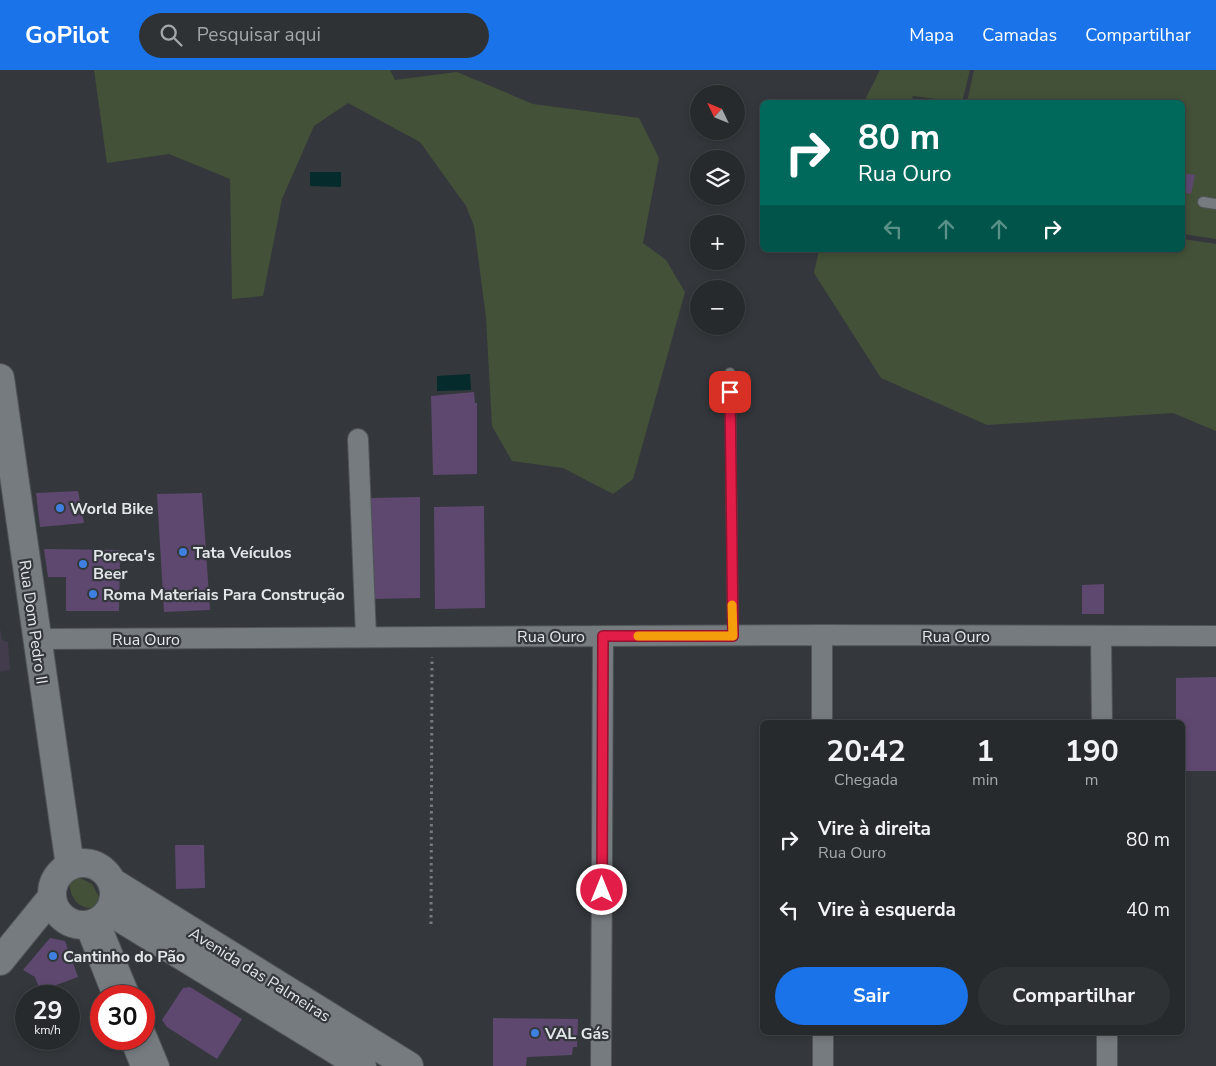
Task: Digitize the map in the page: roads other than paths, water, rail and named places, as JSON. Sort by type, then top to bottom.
[{"type":"street","name":"Rua Dom Pedro II","points":[[0,378],[70,866]]},
{"type":"street","points":[[358,439],[366,637]]},
{"type":"street","name":"Rua Ouro","points":[[36,639],[822,635],[1216,636]]},
{"type":"street","points":[[822,635],[822,720]]},
{"type":"street","points":[[602,1066],[603,636]]},
{"type":"street","points":[[1101,637],[1102,720]]},
{"type":"street","points":[[80,862],[93,864],[104,871],[112,882],[114,895],[98,919],[78,926],[64,920],[54,908],[52,897],[55,879],[70,866],[80,862]]},
{"type":"street","name":"Avenida das Palmeiras","points":[[112,882],[408,1066]]},
{"type":"street","points":[[0,961],[52,897]]},
{"type":"street","points":[[98,919],[111,985]]},
{"type":"street","points":[[98,919],[125,985]]},
{"type":"street","name":"Avenida das Palmeiras","points":[[98,919],[362,1066]]},
{"type":"street","points":[[823,1035],[823,1066]]},
{"type":"street","points":[[1107,1035],[1107,1066]]},
{"type":"street","points":[[134,1050],[141,1066]]},
{"type":"street","points":[[152,1050],[159,1066]]},
{"type":"lane","points":[[1204,202],[1216,204]]},
{"type":"lane","points":[[730,373],[733,636]]},
{"type":"water","points":[[310,172],[341,172],[341,187],[310,186]]},
{"type":"water","points":[[470,374],[471,390],[437,391],[437,376]]},
{"type":"place","name":"World Bike","points":[[60,508]]},
{"type":"place","name":"Tata Veículos","points":[[183,552]]},
{"type":"place","name":"Poreca's Beer","points":[[83,564]]},
{"type":"place","name":"Roma Materiais Para Construção","points":[[93,594]]},
{"type":"place","name":"Cantinho do Pão","points":[[53,956]]},
{"type":"place","name":"VAL Gás","points":[[535,1033]]}]
